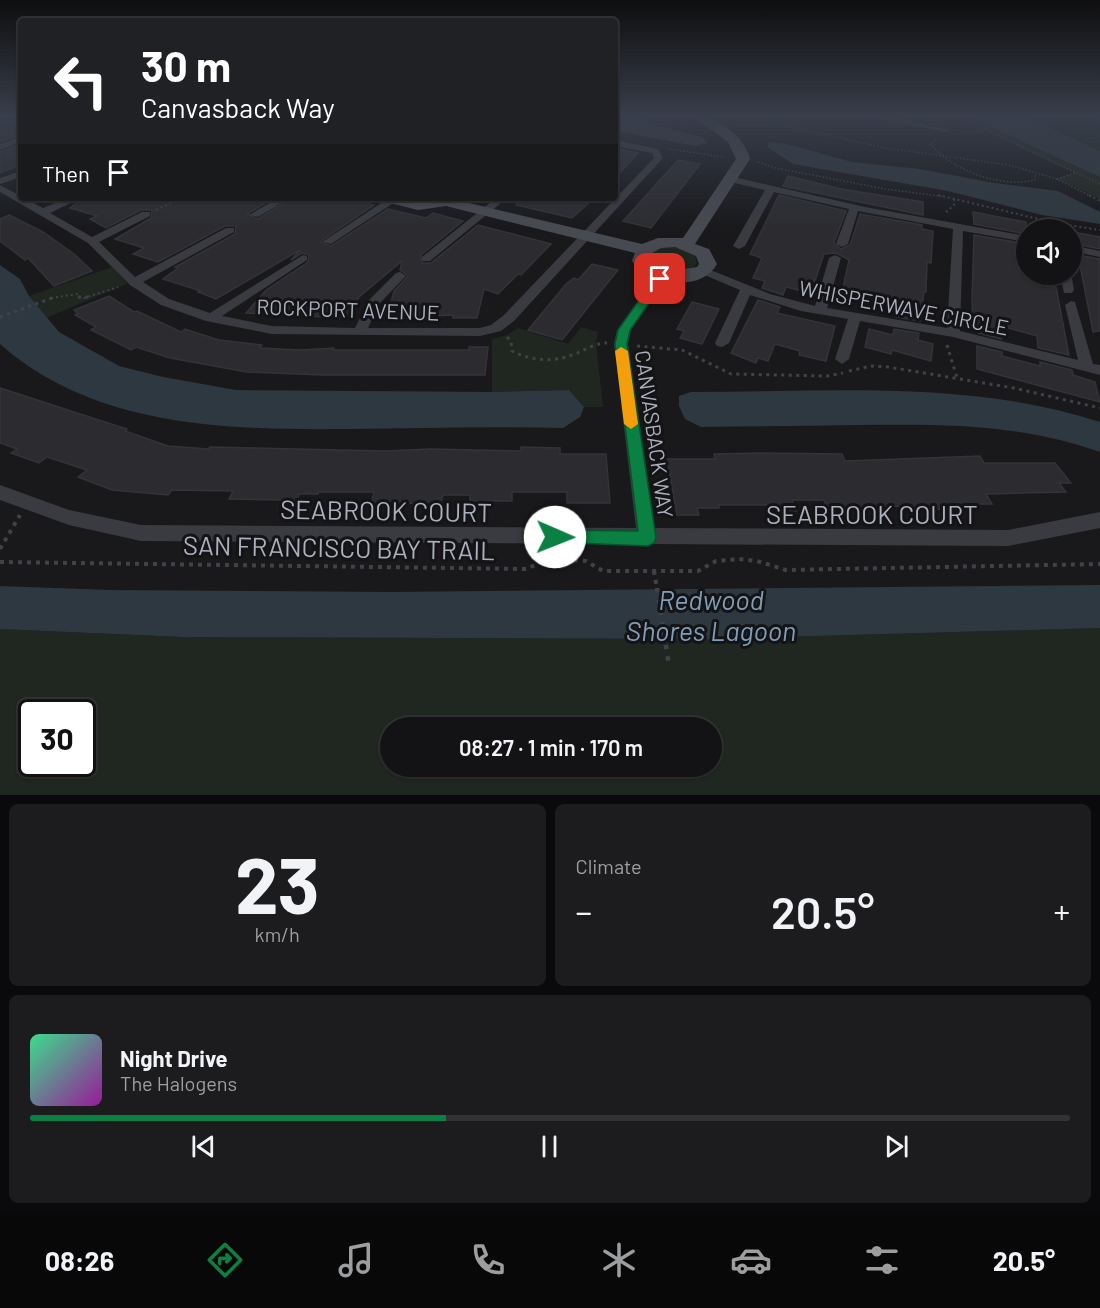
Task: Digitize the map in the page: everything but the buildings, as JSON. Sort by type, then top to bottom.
[{"type":"street","points":[[618,201],[659,156],[656,153]]},
{"type":"street","points":[[687,244],[743,159],[742,153]]},
{"type":"street","points":[[0,181],[18,175]]},
{"type":"street","points":[[729,179],[854,208],[1016,237]]},
{"type":"street","points":[[739,246],[771,188]]},
{"type":"street","name":"ROCKPORT AVENUE","points":[[0,189],[18,199]]},
{"type":"street","name":"ROCKPORT AVENUE","points":[[22,201],[92,241],[134,282],[165,302],[211,318],[272,330],[474,332],[496,328]]},
{"type":"street","points":[[43,212],[69,201]]},
{"type":"street","points":[[254,215],[280,201]]},
{"type":"street","points":[[327,242],[387,201]]},
{"type":"street","points":[[399,201],[418,205],[441,201]]},
{"type":"street","points":[[450,201],[644,250],[658,243],[687,244],[703,253],[708,264],[704,271],[687,276],[663,275],[645,266],[641,261],[644,250]]},
{"type":"street","points":[[426,259],[498,201]]},
{"type":"street","points":[[496,328],[509,318],[618,201]]},
{"type":"street","points":[[842,244],[854,208]]},
{"type":"street","points":[[92,241],[146,214]]},
{"type":"street","points":[[948,335],[958,226]]},
{"type":"street","points":[[134,282],[230,230]]},
{"type":"street","points":[[1082,250],[1100,254]]},
{"type":"street","points":[[211,318],[303,258]]},
{"type":"street","points":[[820,311],[835,258]]},
{"type":"street","name":"WHISPERWAVE CIRCLE","points":[[704,271],[746,290],[820,311],[948,335],[1094,368]]},
{"type":"street","name":"CANVASBACK WAY","points":[[648,538],[621,344],[624,330],[663,275]]},
{"type":"street","points":[[360,332],[373,303],[400,276]]},
{"type":"street","points":[[1067,285],[1068,290]]},
{"type":"street","points":[[722,343],[746,290]]},
{"type":"street","points":[[1071,305],[1094,368]]},
{"type":"street","points":[[842,359],[855,317]]},
{"type":"street","name":"SEABROOK COURT","points":[[0,492],[106,529],[141,533],[648,538],[1008,538],[1100,520]]},
{"type":"path","points":[[685,153],[743,159],[776,168],[885,189],[954,199],[1055,224],[1100,230]]},
{"type":"path","points":[[930,153],[1009,165],[1035,175],[1057,179],[1100,201]]},
{"type":"path","points":[[1033,153],[1100,184]]},
{"type":"path","points":[[937,154],[973,175],[1026,182],[1035,180],[1035,175]]},
{"type":"path","points":[[1057,179],[1075,173]]},
{"type":"path","points":[[946,220],[946,210],[954,205],[954,199]]},
{"type":"path","points":[[146,214],[174,201]]},
{"type":"path","points":[[0,317],[71,293],[84,298],[134,282]]},
{"type":"path","points":[[496,328],[512,341],[512,351],[534,358],[568,357],[596,342],[682,350],[731,374],[747,376],[833,375],[872,365],[1042,392],[1100,408]]},
{"type":"path","points":[[948,335],[957,378]]},
{"type":"path","points":[[0,549],[27,503]]},
{"type":"path","name":"SAN FRANCISCO BAY TRAIL","points":[[0,562],[526,569],[549,559],[586,561],[603,571],[654,574],[698,571],[705,564],[717,561],[754,560],[786,570],[1100,564]]},
{"type":"path","points":[[654,574],[669,666]]},
{"type":"shaded area","points":[[1033,153],[1047,153],[1100,177],[1100,199],[1057,179],[1074,173]]},
{"type":"shaded area","points":[[662,247],[676,247],[695,255],[697,263],[687,270],[667,270],[651,260],[652,252]]},
{"type":"shaded area","points":[[112,267],[127,284],[46,318],[29,296]]},
{"type":"shaded area","points":[[581,327],[598,332],[596,343],[603,407],[584,407],[569,390],[492,392],[492,339],[507,335],[518,328],[568,344]]},
{"type":"shaded area","points":[[1100,628],[1100,795],[0,795],[0,629],[182,637],[713,639]]},
{"type":"water","points":[[776,153],[820,153],[852,162],[920,169],[994,183],[1058,191],[1100,212],[1100,224],[1082,221],[1082,219],[1042,215],[948,191],[793,164]]},
{"type":"water","points":[[1047,153],[1100,153],[1100,177]]},
{"type":"water","points":[[0,265],[20,279],[29,296],[59,332],[119,366],[163,377],[236,390],[492,392],[569,390],[584,407],[580,417],[563,428],[349,429],[210,425],[120,408],[78,393],[37,372],[0,344]]},
{"type":"water","points":[[897,391],[1000,399],[1050,408],[1100,422],[1100,452],[1041,436],[952,426],[701,427],[685,419],[679,406],[679,396],[691,392]]},
{"type":"water","name":"Redwood Shores Lagoon","points":[[1100,585],[1100,628],[713,639],[182,637],[0,629],[0,586],[109,590],[393,592]]},
{"type":"slow traffic","points":[[621,351],[631,424]]},
{"type":"route","points":[[555,537],[648,538],[621,344],[624,330],[660,279]]}]
